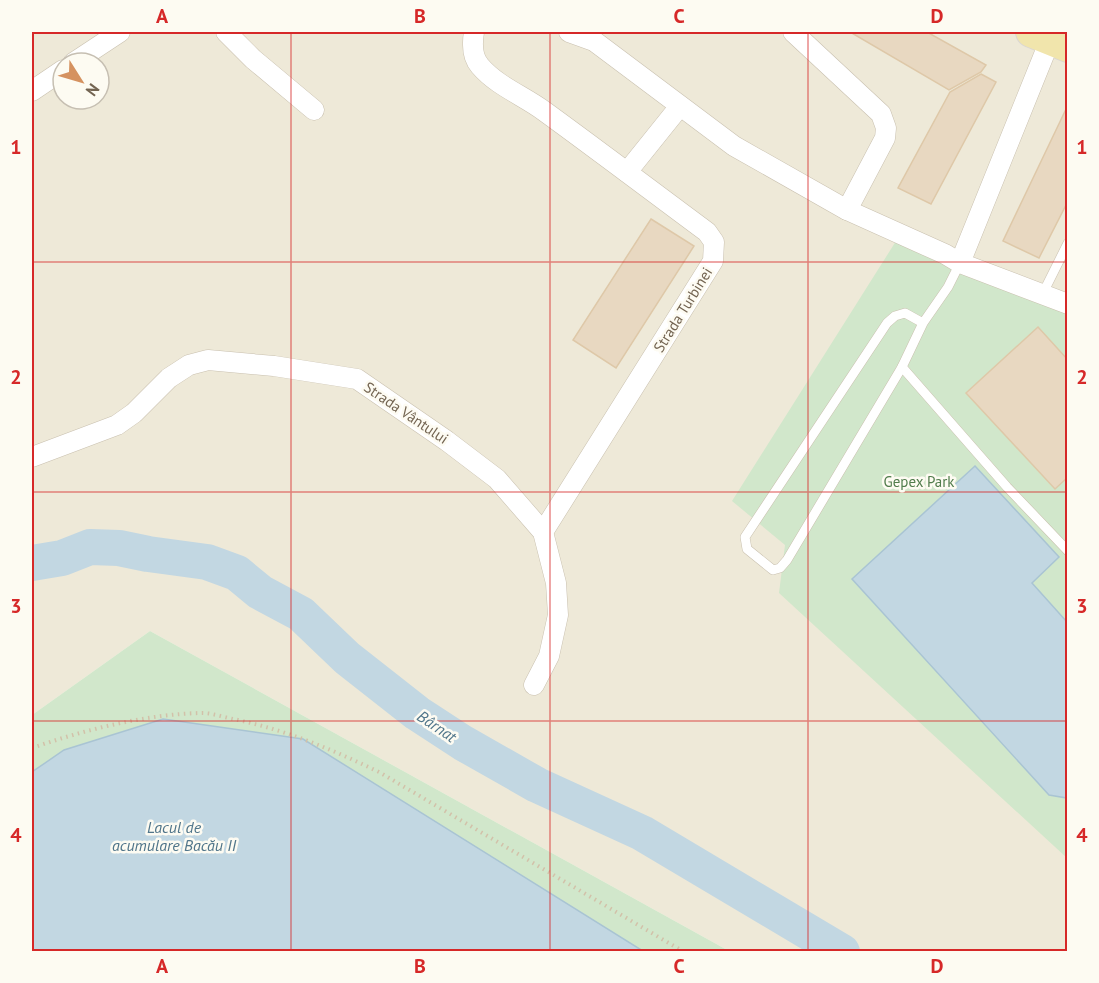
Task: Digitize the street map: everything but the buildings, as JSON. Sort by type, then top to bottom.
[{"type":"street","points":[[91,51],[120,32]]},
{"type":"street","points":[[226,32],[253,59],[314,111]]},
{"type":"street","name":"Strada Turbinei","points":[[474,32],[474,55],[479,65],[497,81],[538,107],[627,172],[707,232],[714,242],[713,261],[543,532]]},
{"type":"street","points":[[569,32],[594,40],[734,146],[847,210],[960,263],[1068,304]]},
{"type":"street","points":[[793,32],[881,114],[885,138],[847,210]]},
{"type":"street","points":[[960,263],[1050,40]]},
{"type":"street","points":[[32,91],[51,78]]},
{"type":"street","points":[[627,172],[680,106]]},
{"type":"street","name":"Strada Vântului","points":[[32,457],[117,424],[134,413],[169,378],[189,365],[208,360],[274,366],[357,379],[447,441],[497,480],[543,532],[556,583],[558,615],[549,656],[534,685]]},
{"type":"lane","points":[[1042,295],[1068,243]]},
{"type":"lane","points":[[923,322],[904,313],[895,316],[887,323],[745,537],[747,549],[773,570],[780,568],[787,560],[902,367],[923,322],[948,287],[960,263]]},
{"type":"lane","points":[[902,367],[1007,488],[1068,551]]},
{"type":"path","points":[[32,748],[73,734],[148,719],[204,713],[267,727],[330,748],[380,772],[684,951]]},
{"type":"shaded area","points":[[32,32],[1067,32],[1067,951],[729,951],[150,631],[32,715]]},
{"type":"green space","name":"Gepex Park","points":[[903,230],[1067,304],[1067,858],[779,593],[785,545],[732,501]]},
{"type":"green space","name":"Lacul de acumulare Bacău II","points":[[150,631],[729,951],[32,951],[32,715]]},
{"type":"water","points":[[975,466],[1059,557],[1032,583],[1067,622],[1067,798],[1049,795],[852,579]]},
{"type":"water","name":"Lacul de acumulare Bacău II","points":[[163,719],[303,739],[643,951],[32,951],[32,772],[64,750]]},
{"type":"waterway","name":"Bârnat","points":[[32,563],[62,558],[90,547],[119,548],[207,562],[237,573],[260,592],[301,614],[347,658],[417,713],[463,743],[537,785],[642,833],[842,952]]}]
